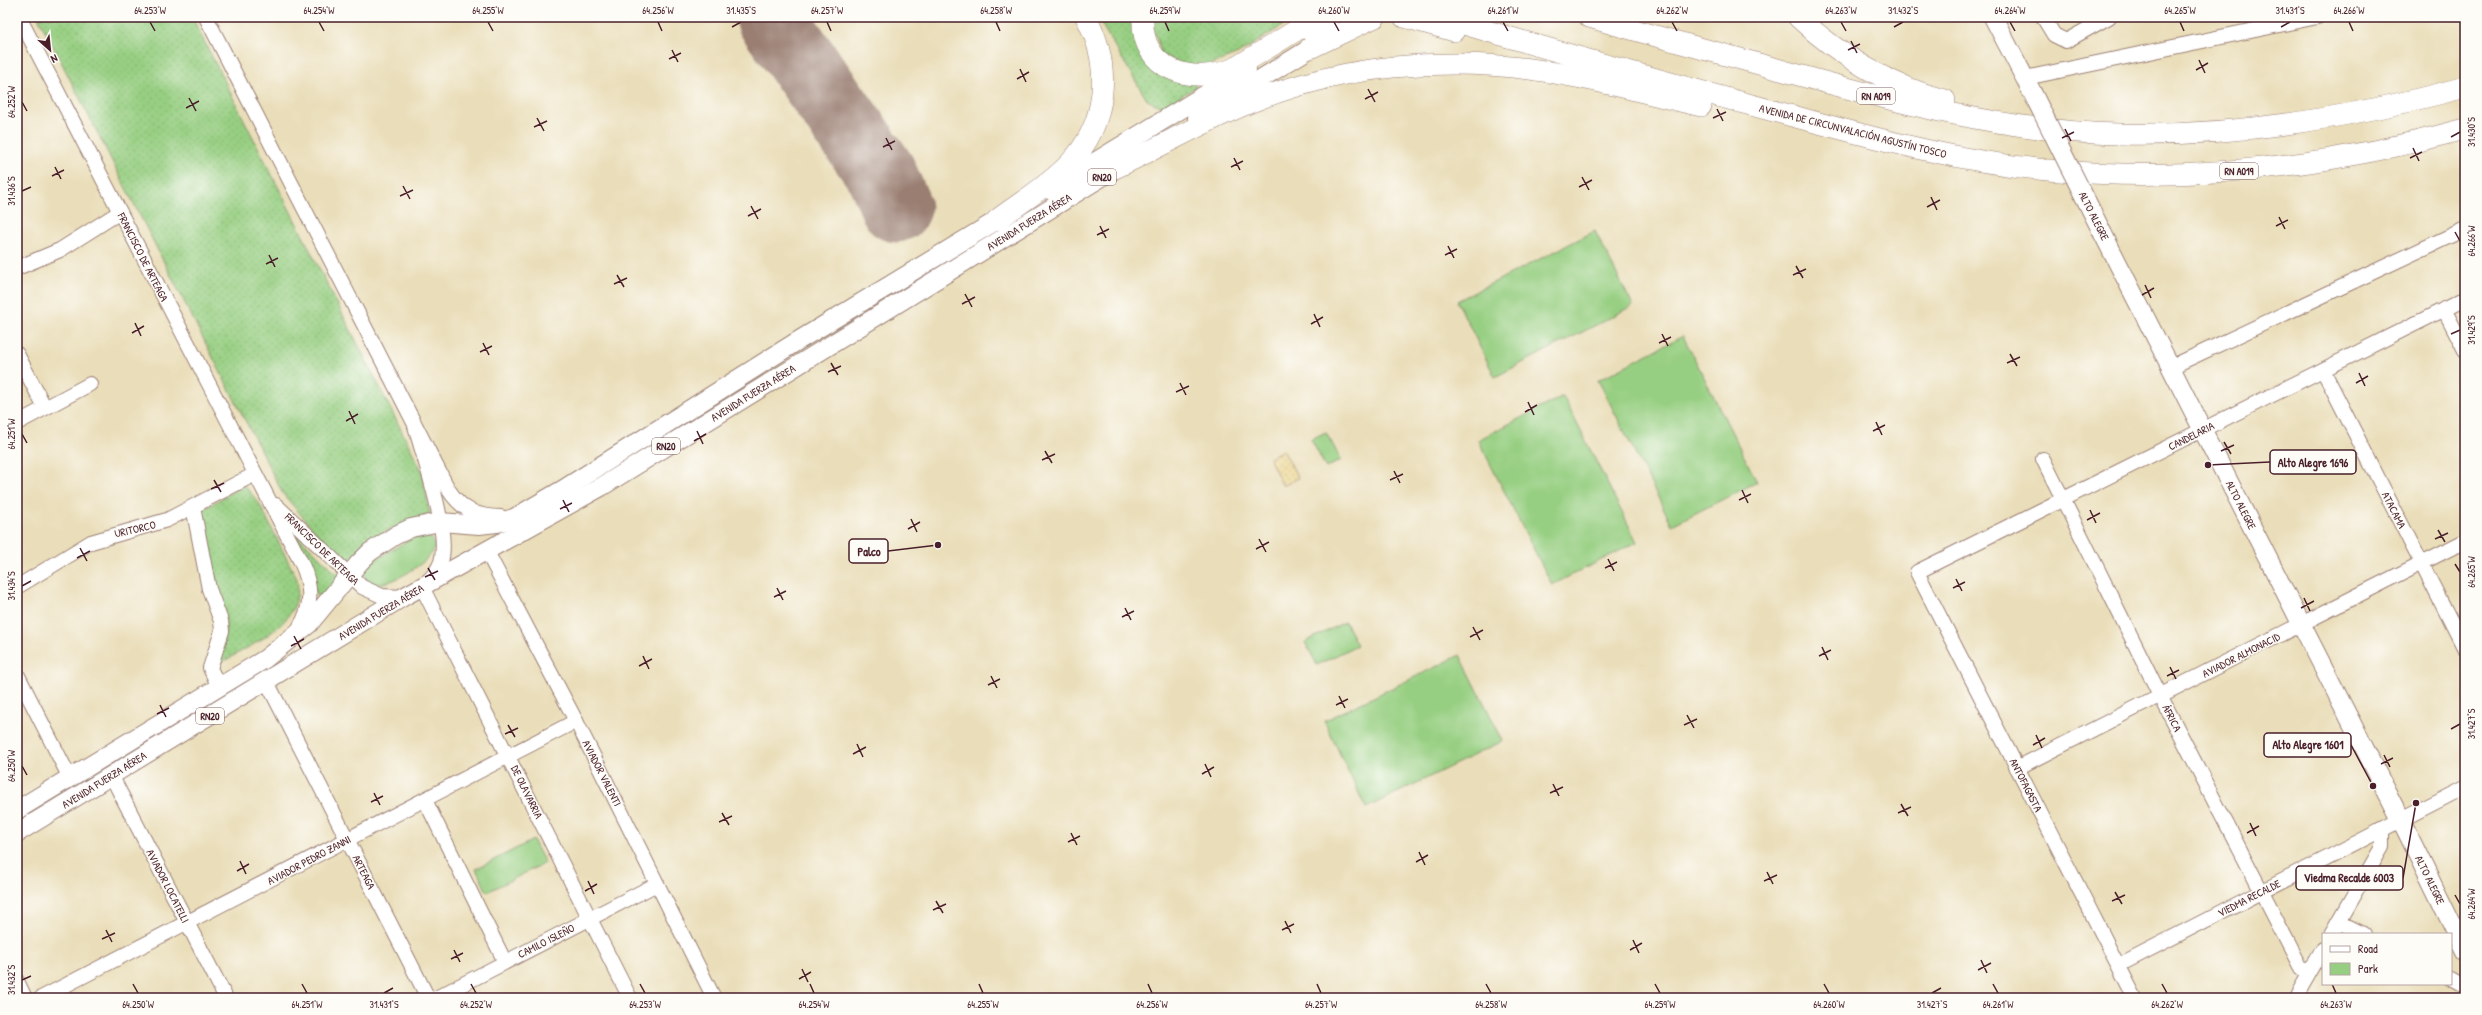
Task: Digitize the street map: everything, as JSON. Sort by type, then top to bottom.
[{"type":"highway","points":[[997,220],[1062,171],[1081,149],[1091,133],[1102,100],[1103,77],[1097,45],[1086,17]]},
{"type":"highway","points":[[1143,17],[1144,37],[1157,59],[1178,73],[1200,77],[1223,73],[1235,68],[1318,17]]},
{"type":"highway","points":[[1404,17],[1702,106],[1886,156],[2009,165]]},
{"type":"highway","name":"AVENIDA DE CIRCUNVALACIÓN AGUSTÍN TOSCO","points":[[1440,17],[1610,67],[1826,125],[1950,155],[2046,170],[2116,175],[2163,175],[2288,167],[2352,156],[2465,129]]},
{"type":"highway","name":"RN A019","points":[[1589,17],[1901,102],[1998,123],[2075,131],[2171,134],[2222,132],[2286,126],[2388,107],[2465,87]]},
{"type":"highway","points":[[1798,17],[1832,45],[1862,65],[1942,100],[1997,111],[2073,120],[2170,123],[2284,115],[2386,96],[2465,76]]},
{"type":"highway","points":[[1310,48],[1369,18]]},
{"type":"highway","points":[[1115,168],[1265,97],[1331,77],[1392,67],[1455,64],[1531,69],[1702,106]]},
{"type":"highway","points":[[2046,170],[2161,189],[2226,187],[2289,180],[2356,169],[2465,143]]},
{"type":"main road","name":"AVENIDA FUERZA AÉREA","points":[[17,810],[265,659],[293,639],[318,616],[349,575],[370,552],[396,535],[411,528],[440,522],[484,525],[514,518],[562,490],[815,331],[1092,164],[1331,17]]},
{"type":"main road","name":"ALTO ALEGRE","points":[[1993,17],[2401,820],[2465,951]]},
{"type":"main road","name":"AVENIDA FUERZA AÉREA","points":[[17,833],[267,682],[403,597],[486,550],[541,522],[601,487],[1310,48]]},
{"type":"main road","points":[[815,331],[826,348]]},
{"type":"street","name":"FRANCISCO DE ARTEAGA","points":[[19,17],[301,562],[309,584],[310,599],[307,614],[293,639]]},
{"type":"street","points":[[206,17],[448,489],[463,507],[479,515],[514,518]]},
{"type":"street","points":[[2043,17],[2054,35],[2066,41],[2109,17]]},
{"type":"street","points":[[2028,85],[2317,17]]},
{"type":"street","points":[[17,268],[60,250],[120,212]]},
{"type":"street","points":[[2171,367],[2465,229]]},
{"type":"street","name":"CANDELARIA","points":[[1917,572],[2465,299]]},
{"type":"street","points":[[2444,309],[2465,350]]},
{"type":"street","points":[[17,354],[45,408]]},
{"type":"street","name":"ATACAMA","points":[[2323,370],[2465,649]]},
{"type":"street","points":[[17,423],[90,384]]},
{"type":"street","points":[[415,426],[440,522],[443,545],[440,563],[433,577],[422,587]]},
{"type":"street","name":"ÁFRICA","points":[[2043,459],[2062,501],[2261,891],[2300,966],[2308,973]]},
{"type":"street","name":"URITORCO","points":[[17,587],[91,542],[121,532],[158,524],[194,507],[255,474]]},
{"type":"street","name":"FRANCISCO DE ARTEAGA","points":[[267,497],[362,587],[375,594],[389,598],[403,597]]},
{"type":"street","points":[[194,507],[209,589],[222,621],[222,630],[210,668],[219,687]]},
{"type":"street","name":"AVIADOR ALMONACID","points":[[2017,768],[2302,625],[2465,541]]},
{"type":"street","name":"AVIADOR VALENTI","points":[[486,550],[576,721],[714,998]]},
{"type":"street","name":"ANTOFAGASTA","points":[[1917,572],[2135,998]]},
{"type":"street","name":"DE OLAVARRIA","points":[[422,587],[630,998]]},
{"type":"street","points":[[17,674],[70,778]]},
{"type":"street","name":"ARTEAGA","points":[[267,682],[428,998]]},
{"type":"street","name":"AVIADOR PEDRO ZANNI","points":[[41,998],[576,721]]},
{"type":"street","name":"AVIADOR LOCATELLI","points":[[111,775],[226,998]]},
{"type":"street","name":"VIEDMA RECALDE","points":[[2118,965],[2465,788]]},
{"type":"street","points":[[425,800],[505,962]]},
{"type":"street","points":[[2333,933],[2382,847],[2382,829]]},
{"type":"street","name":"CAMILO ISLEÑO","points":[[436,998],[657,884]]},
{"type":"street","points":[[2339,922],[2361,933]]},
{"type":"street","points":[[2295,998],[2322,951]]},
{"type":"street","points":[[17,981],[26,998]]},
{"type":"street","points":[[2452,981],[2465,988]]},
{"type":"green space","points":[[38,17],[192,17],[422,471],[430,516],[389,530],[374,538],[347,568],[283,494]]},
{"type":"green space","points":[[1097,17],[1136,17],[1136,32],[1196,83],[1195,88],[1162,107],[1147,100]]},
{"type":"green space","points":[[1149,17],[1296,17],[1238,54],[1197,70],[1162,55]]},
{"type":"green space","points":[[1595,231],[1633,306],[1495,377],[1457,301]]},
{"type":"green space","points":[[1683,336],[1757,482],[1672,525],[1598,380]]},
{"type":"green space","points":[[1563,396],[1637,542],[1552,585],[1478,440]]},
{"type":"green space","points":[[1326,432],[1341,460],[1326,468],[1311,439]]},
{"type":"green space","points":[[244,485],[259,503],[297,579],[297,595],[293,608],[285,620],[274,630],[221,663],[226,622],[218,594],[202,510]]},
{"type":"green space","points":[[295,533],[341,578],[319,601]]},
{"type":"green space","points":[[423,536],[431,538],[435,546],[433,552],[414,569],[381,584],[372,583],[366,580],[363,570],[366,565],[412,538]]},
{"type":"green space","points":[[1345,622],[1357,645],[1317,665],[1305,642]]},
{"type":"green space","points":[[1460,655],[1503,741],[1366,808],[1324,721]]},
{"type":"green space","points":[[533,840],[545,863],[487,892],[476,869]]},
{"type":"sand","points":[[1283,450],[1298,478],[1283,486],[1269,458]]},
{"type":"runway","points":[[771,17],[881,173],[896,207]]},
{"type":"place","name":"Alto Alegre 1696","points":[[2208,465]]},
{"type":"place","name":"Palco","points":[[938,545]]},
{"type":"place","name":"Alto Alegre 1601","points":[[2373,786]]},
{"type":"place","name":"Viedma Recalde 6003","points":[[2416,803]]}]
